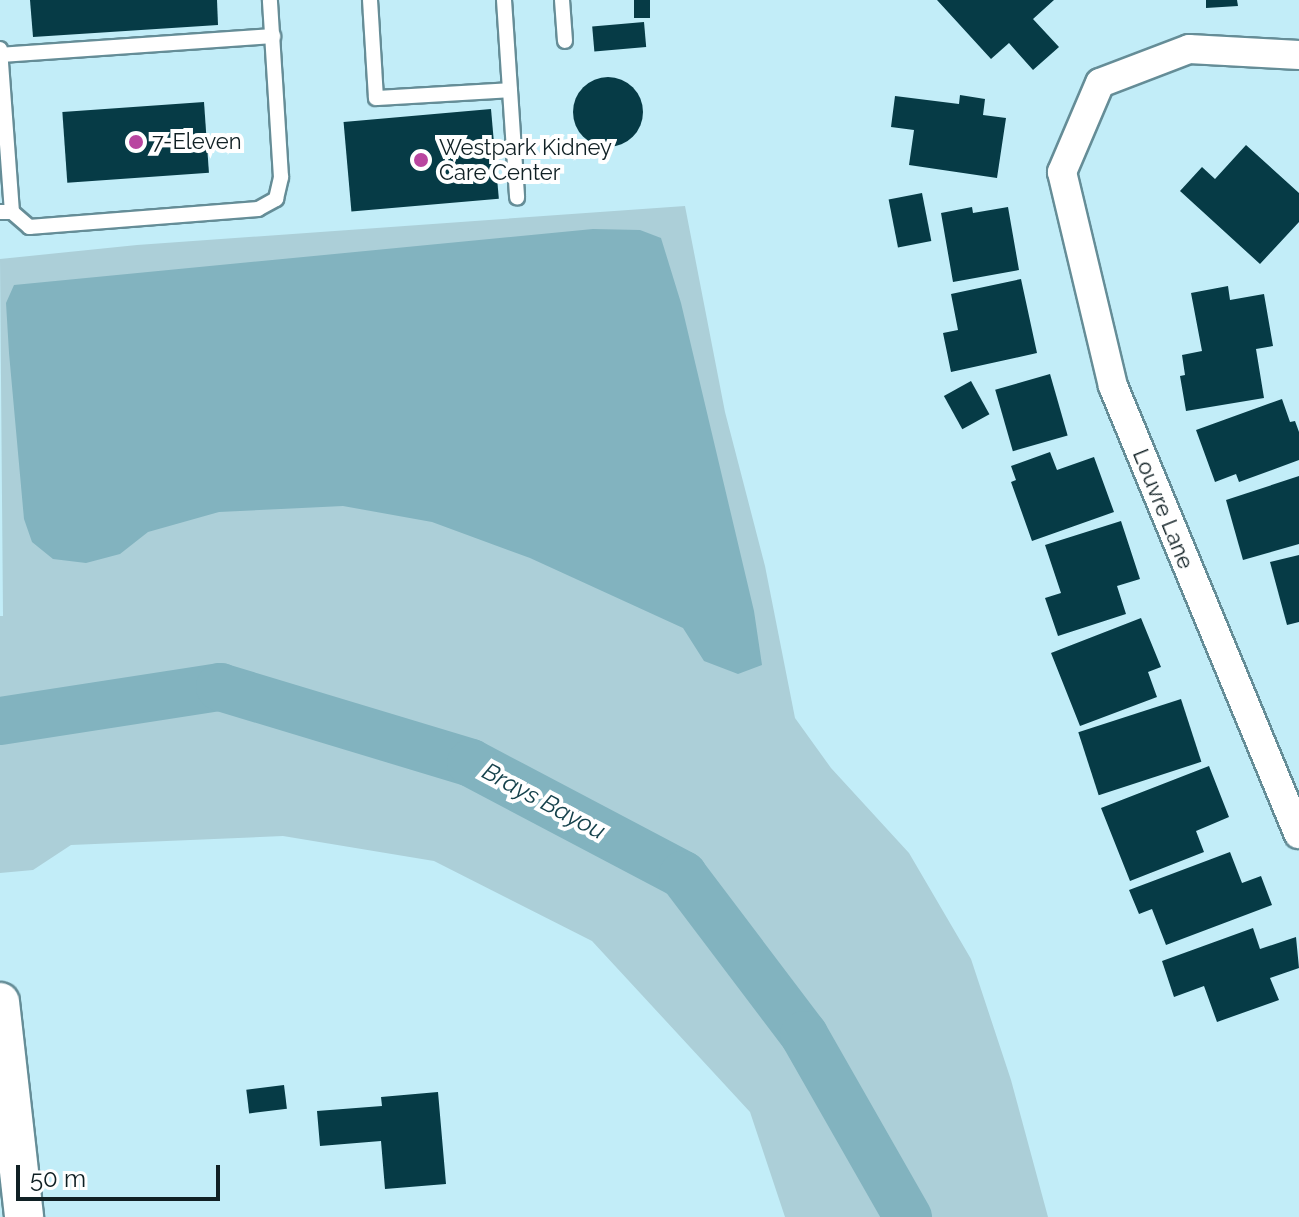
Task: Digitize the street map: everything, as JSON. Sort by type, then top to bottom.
[{"type":"main road","points":[[0,1002],[24,1217]]},
{"type":"street","name":"Louvre Lane","points":[[1299,55],[1189,49],[1100,83],[1062,172],[1113,386],[1299,834]]},
{"type":"lane","points":[[270,0],[273,36],[281,177],[276,199],[258,209],[29,227],[6,212],[0,52],[273,36]]},
{"type":"lane","points":[[370,0],[376,98],[510,90]]},
{"type":"lane","points":[[504,0],[517,198]]},
{"type":"lane","points":[[562,0],[565,41]]},
{"type":"shaded area","points":[[685,206],[725,412],[765,566],[795,718],[831,768],[909,853],[971,959],[1011,1080],[1048,1217],[785,1217],[750,1112],[592,941],[434,861],[283,836],[71,845],[33,870],[0,873],[0,616],[3,616],[0,259],[137,245]]},
{"type":"shaded area","points":[[593,229],[640,230],[661,238],[681,303],[754,611],[762,665],[738,674],[704,661],[683,628],[530,558],[432,522],[343,506],[219,512],[148,532],[120,554],[86,563],[53,559],[32,542],[24,519],[9,353],[6,303],[14,285]]},
{"type":"building","points":[[30,0],[217,0],[218,25],[33,37]]},
{"type":"building","points":[[634,0],[650,0],[650,18],[634,18]]},
{"type":"building","points":[[937,0],[1054,0],[1033,19],[1059,47],[1033,70],[1009,43],[991,59]]},
{"type":"building","points":[[1206,0],[1237,0],[1238,6],[1206,8]]},
{"type":"building","points":[[644,22],[646,47],[594,51],[592,27]]},
{"type":"building","points":[[608,77],[633,87],[643,112],[633,137],[608,147],[583,137],[573,112],[583,87]]},
{"type":"building","points":[[960,95],[985,99],[983,115],[1006,118],[997,178],[909,165],[914,130],[891,127],[895,96],[959,104]]},
{"type":"building","name":"7-Eleven","points":[[204,102],[209,173],[67,183],[62,112]]},
{"type":"building","name":"Westpark Kidney Care Center","points":[[491,109],[499,199],[351,212],[344,122]]},
{"type":"building","points":[[1246,145],[1299,193],[1299,222],[1260,264],[1180,191],[1202,167],[1215,179]]},
{"type":"building","points":[[922,193],[931,241],[898,248],[889,199]]},
{"type":"building","points":[[972,207],[973,213],[1008,207],[1019,270],[953,282],[941,213]]},
{"type":"building","points":[[1021,279],[1037,353],[951,372],[943,333],[958,330],[951,294]]},
{"type":"building","points":[[1228,286],[1230,300],[1264,294],[1273,346],[1256,349],[1264,398],[1186,411],[1180,376],[1185,375],[1182,355],[1202,351],[1191,293]]},
{"type":"building","points":[[1050,374],[1068,436],[1013,451],[995,390]]},
{"type":"building","points":[[971,381],[989,414],[962,429],[944,396]]},
{"type":"building","points":[[1282,399],[1290,422],[1295,421],[1299,432],[1299,460],[1239,482],[1236,474],[1215,482],[1196,430]]},
{"type":"building","points":[[1050,452],[1057,470],[1094,457],[1114,512],[1032,541],[1011,482],[1016,480],[1011,466]]},
{"type":"building","points":[[1299,476],[1299,544],[1243,560],[1226,500]]},
{"type":"building","points":[[1121,521],[1140,579],[1117,586],[1126,614],[1058,636],[1045,598],[1061,593],[1045,545]]},
{"type":"building","points":[[1299,555],[1299,622],[1287,625],[1270,562]]},
{"type":"building","points":[[1141,618],[1161,667],[1148,672],[1157,697],[1080,726],[1051,653]]},
{"type":"building","points":[[1181,699],[1201,762],[1099,795],[1078,732]]},
{"type":"building","points":[[1209,766],[1229,817],[1196,831],[1204,852],[1130,881],[1101,808]]},
{"type":"building","points":[[1230,852],[1242,883],[1261,876],[1272,905],[1166,945],[1152,909],[1139,914],[1129,890]]},
{"type":"building","points":[[1253,928],[1260,949],[1296,937],[1299,968],[1270,978],[1279,1000],[1217,1022],[1204,986],[1174,997],[1162,961]]},
{"type":"building","points":[[284,1085],[287,1109],[249,1113],[246,1090]]},
{"type":"building","points":[[438,1092],[446,1184],[385,1189],[381,1141],[320,1146],[317,1111],[382,1106],[381,1097]]},
{"type":"waterway","name":"Brays Bayou","points":[[0,721],[220,687],[471,763],[683,875],[804,1035],[908,1217]]},
{"type":"place","name":"7-Eleven","points":[[136,142]]},
{"type":"place","name":"Westpark Kidney Care Center","points":[[421,160]]}]
